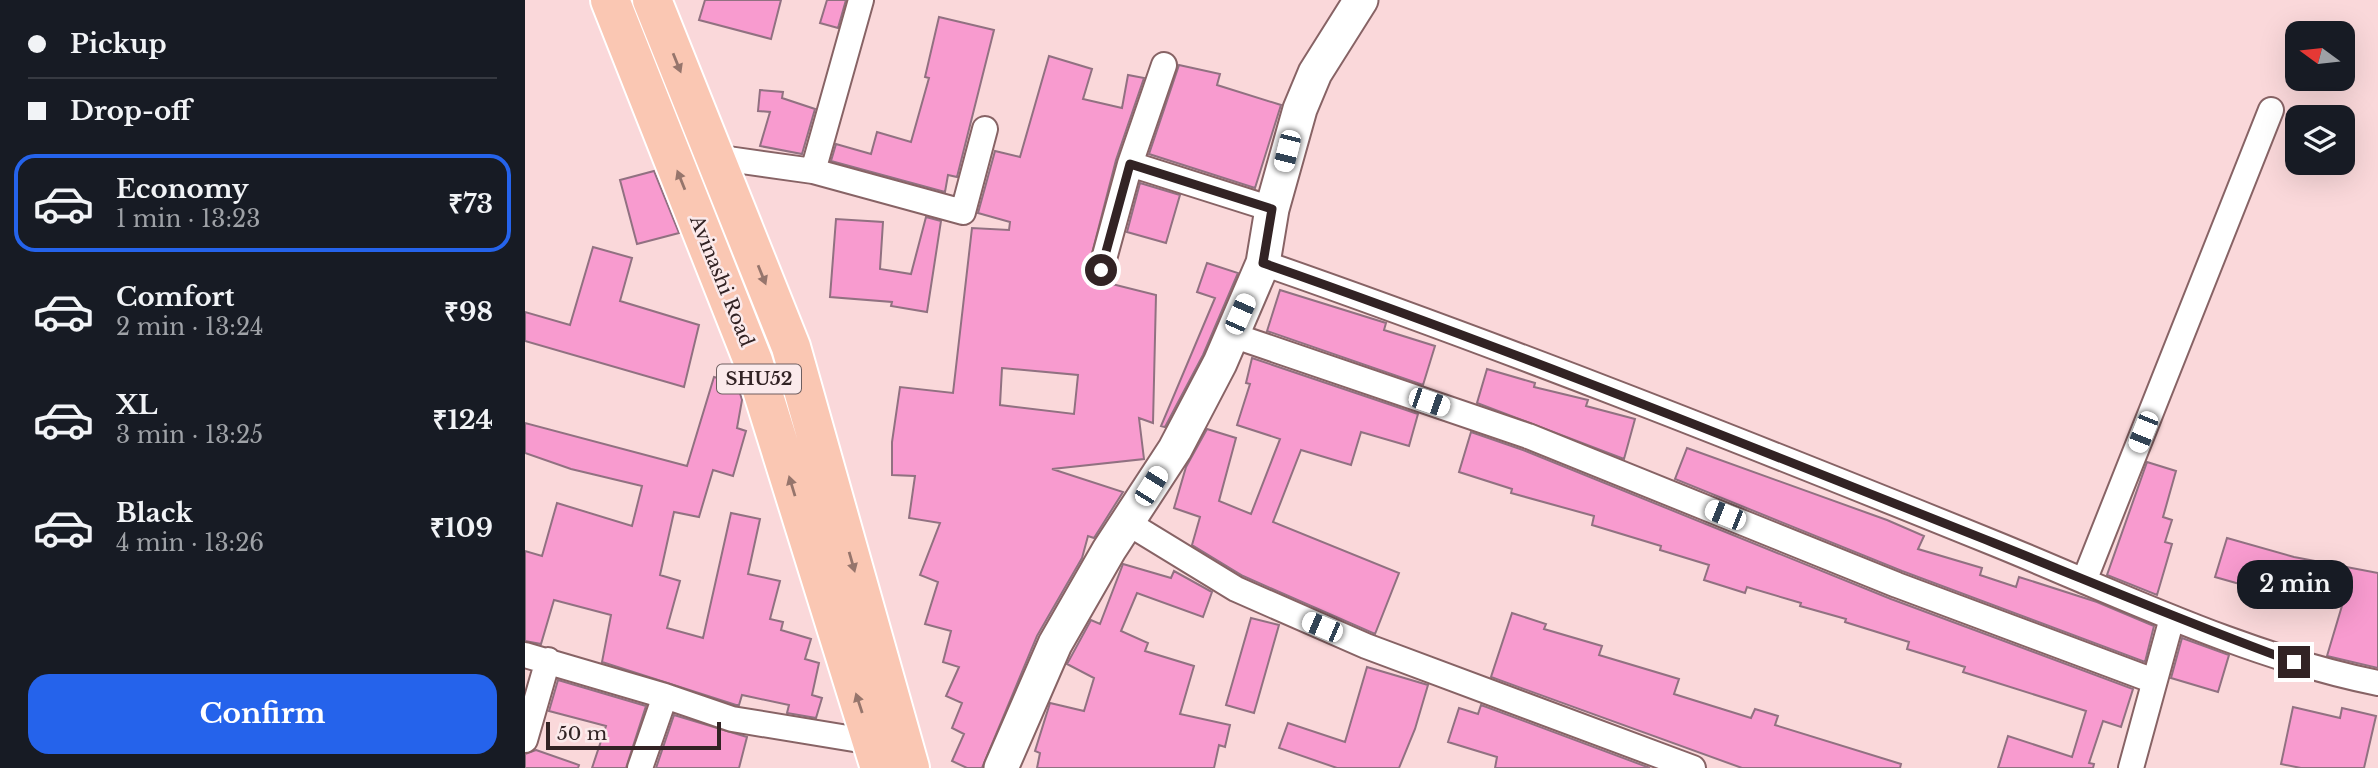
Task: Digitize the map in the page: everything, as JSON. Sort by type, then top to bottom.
[{"type":"main road","name":"Avinashi Road","points":[[610,0],[754,361],[876,755]]},
{"type":"main road","name":"Avinashi Road","points":[[652,0],[791,347],[910,768]]},
{"type":"main road","points":[[1001,768],[1055,644],[1175,449],[1232,335],[1263,263],[1272,209],[1300,109],[1315,74],[1361,0]]},
{"type":"street","points":[[813,171],[861,0]]},
{"type":"street","points":[[1101,270],[1130,164],[1164,65]]},
{"type":"street","points":[[2084,581],[2271,110]]},
{"type":"street","points":[[715,157],[813,171],[963,212],[985,129]]},
{"type":"street","points":[[1130,164],[1272,209]]},
{"type":"street","points":[[1263,263],[1404,312],[2172,618],[2318,671],[2378,683]]},
{"type":"street","points":[[1232,335],[1528,436],[1897,585],[2154,681]]},
{"type":"street","points":[[1128,523],[1236,589],[1354,640],[1693,768]]},
{"type":"street","points":[[2131,768],[2172,618]]},
{"type":"street","points":[[525,740],[536,657],[732,719],[876,755]]},
{"type":"street","points":[[640,768],[665,696]]},
{"type":"building","points":[[705,0],[781,0],[771,39],[699,20]]},
{"type":"building","points":[[827,0],[846,0],[838,28],[820,23]]},
{"type":"building","points":[[939,17],[994,30],[957,177],[948,175],[945,192],[831,161],[836,144],[871,154],[877,132],[911,142],[929,78],[925,77]]},
{"type":"building","points":[[1049,56],[1092,69],[1083,99],[1122,108],[1128,75],[1144,78],[1116,160],[1087,273],[1096,284],[1108,283],[1156,295],[1153,423],[1139,418],[1144,459],[1052,469],[1123,492],[1094,538],[1088,536],[1082,558],[1037,636],[982,768],[967,768],[952,761],[964,734],[952,728],[962,703],[946,696],[959,667],[943,662],[951,631],[925,624],[938,582],[920,575],[940,523],[909,518],[915,476],[892,475],[892,442],[900,387],[953,393],[972,228],[1009,230],[1010,222],[978,213],[995,151],[1020,157]],"holes":[[[1002,368],[1078,375],[1074,414],[1000,405]]]},
{"type":"building","points":[[1179,65],[1220,74],[1217,85],[1281,105],[1255,188],[1149,154]]},
{"type":"building","points":[[760,90],[783,92],[782,98],[815,109],[802,154],[760,146],[770,112],[758,111]]},
{"type":"building","points":[[654,171],[679,233],[637,244],[620,180]]},
{"type":"building","points":[[1140,183],[1180,195],[1166,243],[1127,232]]},
{"type":"building","points":[[926,217],[941,221],[927,312],[891,306],[892,302],[830,297],[836,219],[883,222],[880,269],[911,274]]},
{"type":"building","points":[[593,247],[632,258],[620,301],[699,325],[684,387],[525,341],[525,312],[570,325]]},
{"type":"building","points":[[1207,263],[1238,273],[1203,355],[1165,427],[1161,426],[1215,298],[1197,292]]},
{"type":"building","points":[[1280,290],[1386,323],[1384,330],[1435,346],[1423,385],[1267,331]]},
{"type":"building","points":[[1252,358],[1418,414],[1409,446],[1361,432],[1351,465],[1301,450],[1273,522],[1399,573],[1375,634],[1243,576],[1192,545],[1200,517],[1174,508],[1186,467],[1207,429],[1236,438],[1219,501],[1251,514],[1280,439],[1237,425],[1250,384],[1246,383]]},
{"type":"building","points":[[1487,369],[1535,383],[1534,387],[1588,400],[1586,406],[1635,419],[1624,459],[1477,403]]},
{"type":"building","points":[[714,377],[737,383],[742,400],[737,428],[746,431],[733,476],[713,470],[699,517],[674,512],[660,575],[680,581],[667,628],[703,638],[731,513],[760,519],[748,574],[780,581],[770,619],[783,622],[781,630],[811,639],[805,659],[819,663],[812,695],[822,698],[816,718],[787,713],[789,705],[742,695],[739,705],[736,705],[602,662],[611,615],[554,600],[541,644],[525,641],[525,551],[542,556],[557,503],[632,526],[642,486],[571,469],[525,453],[525,423],[687,466]]},
{"type":"building","points":[[1471,432],[1523,450],[1891,599],[2133,689],[2121,727],[2103,721],[2089,763],[2094,764],[2093,768],[1998,768],[2008,736],[2072,757],[2086,711],[1963,672],[1965,667],[1907,649],[1909,642],[1800,606],[1801,603],[1747,587],[1745,593],[1704,580],[1709,565],[1660,550],[1661,546],[1592,525],[1594,516],[1511,493],[1512,489],[1459,472]]},
{"type":"building","points":[[1687,448],[1887,520],[1924,536],[1918,549],[1982,568],[1980,575],[2016,587],[2019,577],[2097,602],[2154,626],[2145,662],[1902,571],[1675,479]]},
{"type":"building","points":[[2147,462],[2176,471],[2163,517],[2172,520],[2165,542],[2172,544],[2157,595],[2107,575]]},
{"type":"building","points":[[2227,538],[2294,557],[2378,573],[2378,668],[2327,656],[2344,599],[2284,588],[2282,596],[2215,577]]},
{"type":"building","points":[[1123,564],[1171,578],[1174,571],[1212,592],[1203,617],[1137,593],[1121,631],[1148,643],[1145,651],[1194,666],[1180,714],[1230,725],[1225,747],[1219,745],[1214,768],[1037,768],[1040,753],[1035,751],[1050,703],[1084,711],[1094,678],[1067,664],[1091,620],[1100,624]]},
{"type":"building","points":[[1512,613],[1546,624],[1544,629],[1602,646],[1599,655],[1679,679],[1674,694],[1751,718],[1755,709],[1778,716],[1775,725],[1901,764],[1900,768],[1742,768],[1491,677]]},
{"type":"building","points":[[1251,618],[1279,625],[1254,713],[1226,705]]},
{"type":"building","points":[[2182,638],[2229,655],[2218,692],[2171,678]]},
{"type":"building","points":[[1367,667],[1428,685],[1415,729],[1399,768],[1337,768],[1279,748],[1288,723],[1345,742]]},
{"type":"building","points":[[558,680],[646,706],[626,768],[592,768],[606,726],[549,711]]},
{"type":"building","points":[[1481,705],[1650,768],[1495,768],[1497,757],[1448,742],[1459,708],[1478,714]]},
{"type":"building","points":[[2293,707],[2340,718],[2342,708],[2376,716],[2364,768],[2301,768],[2281,764]]},
{"type":"building","points":[[674,715],[747,737],[739,768],[656,768]]},
{"type":"building","points":[[536,750],[579,765],[578,768],[525,768],[525,754]]},
{"type":"route","points":[[1101,270],[1130,164],[1272,209],[1263,263],[1404,312],[1995,544],[2172,618],[2294,662]]}]
